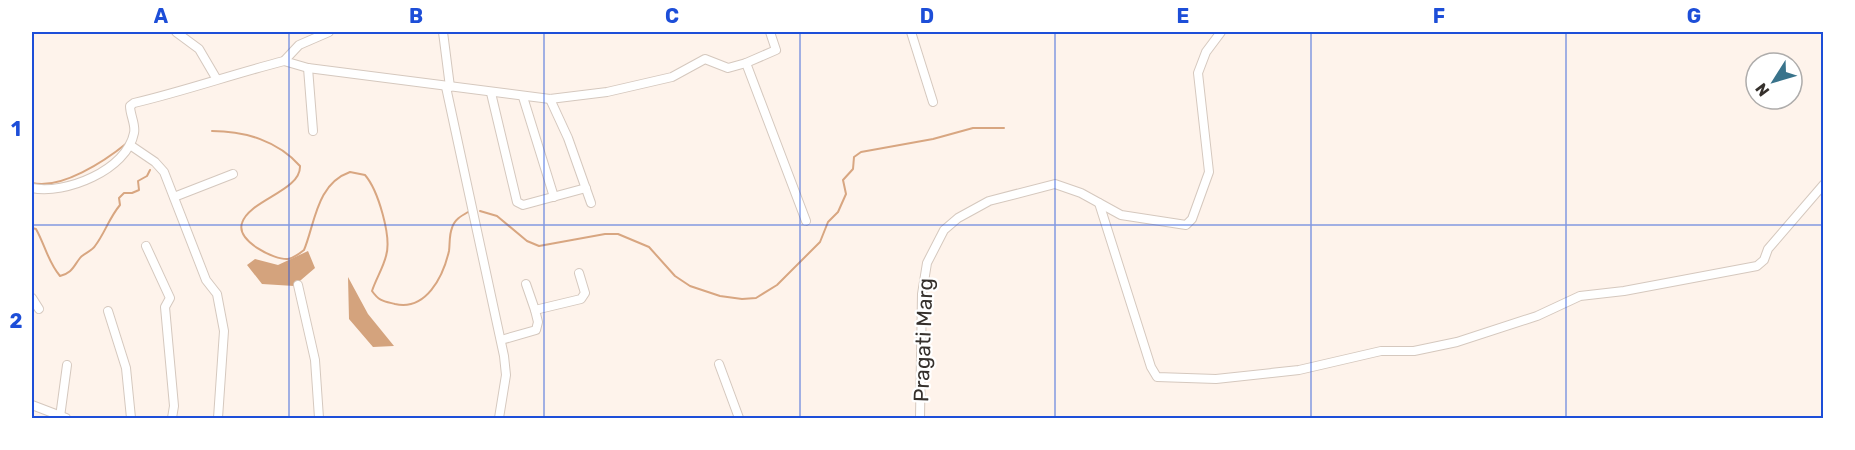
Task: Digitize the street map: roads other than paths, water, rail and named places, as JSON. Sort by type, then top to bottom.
[{"type":"street","points":[[176,32],[199,49],[216,78]]},
{"type":"street","points":[[284,61],[299,45],[329,32]]},
{"type":"street","points":[[443,32],[448,87],[501,340],[506,375],[499,418]]},
{"type":"street","points":[[32,188],[50,190],[88,180],[117,160],[130,145],[135,131],[130,106],[189,90],[216,78],[284,61],[308,68],[523,98],[550,99],[607,92],[672,77],[705,60],[728,68],[746,63],[776,50],[770,32]]},
{"type":"street","points":[[911,32],[933,102]]},
{"type":"street","name":"Pragati Marg","points":[[920,418],[922,294],[927,263],[944,230],[968,211],[989,201],[1055,184],[1063,184],[1121,215],[1182,226],[1192,219],[1209,172],[1198,73],[1206,52],[1221,32]]},
{"type":"street","points":[[746,63],[806,221]]},
{"type":"street","points":[[308,68],[313,131]]},
{"type":"street","points":[[491,93],[517,202],[523,205],[586,188]]},
{"type":"street","points":[[523,98],[554,197]]},
{"type":"street","points":[[550,99],[568,138],[591,202]]},
{"type":"street","points":[[130,145],[161,166],[207,284],[217,294],[224,331],[218,418]]},
{"type":"street","points":[[174,197],[233,174]]},
{"type":"street","points":[[1099,203],[1151,367],[1157,377],[1216,379],[1299,370],[1348,356],[1381,351],[1414,351],[1457,342],[1537,316],[1580,296],[1624,291],[1736,268],[1757,266],[1764,260],[1768,249],[1824,184]]},
{"type":"street","points":[[146,246],[170,298],[165,307],[174,406],[172,418]]},
{"type":"street","points":[[535,310],[582,299],[585,293],[579,273]]},
{"type":"street","points":[[501,340],[536,330],[538,322],[526,284]]},
{"type":"street","points":[[298,285],[315,360],[319,418]]},
{"type":"street","points":[[32,298],[39,309]]},
{"type":"street","points":[[108,311],[126,368],[131,418]]},
{"type":"street","points":[[719,364],[739,418]]},
{"type":"street","points":[[32,405],[63,418],[67,365]]},
{"type":"waterway","points":[[480,211],[497,216],[527,241],[539,246],[605,234],[618,234],[649,247],[675,276],[690,286],[720,296],[756,298],[777,285],[820,242],[828,222],[838,212],[846,194],[843,180],[853,169],[854,157],[861,152],[933,139],[973,128],[1004,128]]},
{"type":"waterway","points":[[212,131],[237,133],[260,139],[282,150],[300,166],[298,175],[292,182],[254,208],[242,223],[242,230],[250,243],[274,256],[288,259],[304,250],[318,206],[330,186],[350,172],[365,175],[379,202],[387,237],[386,256],[372,291],[384,301],[406,305],[416,302],[431,290],[446,261],[453,225],[458,218],[468,212]]},
{"type":"waterway","points":[[32,183],[44,184],[69,178],[107,158],[127,143]]},
{"type":"waterway","points":[[32,228],[36,229],[52,265],[60,276],[67,273],[82,256],[94,248],[120,205],[119,198],[124,193],[139,190],[138,181],[147,176],[150,170]]}]
